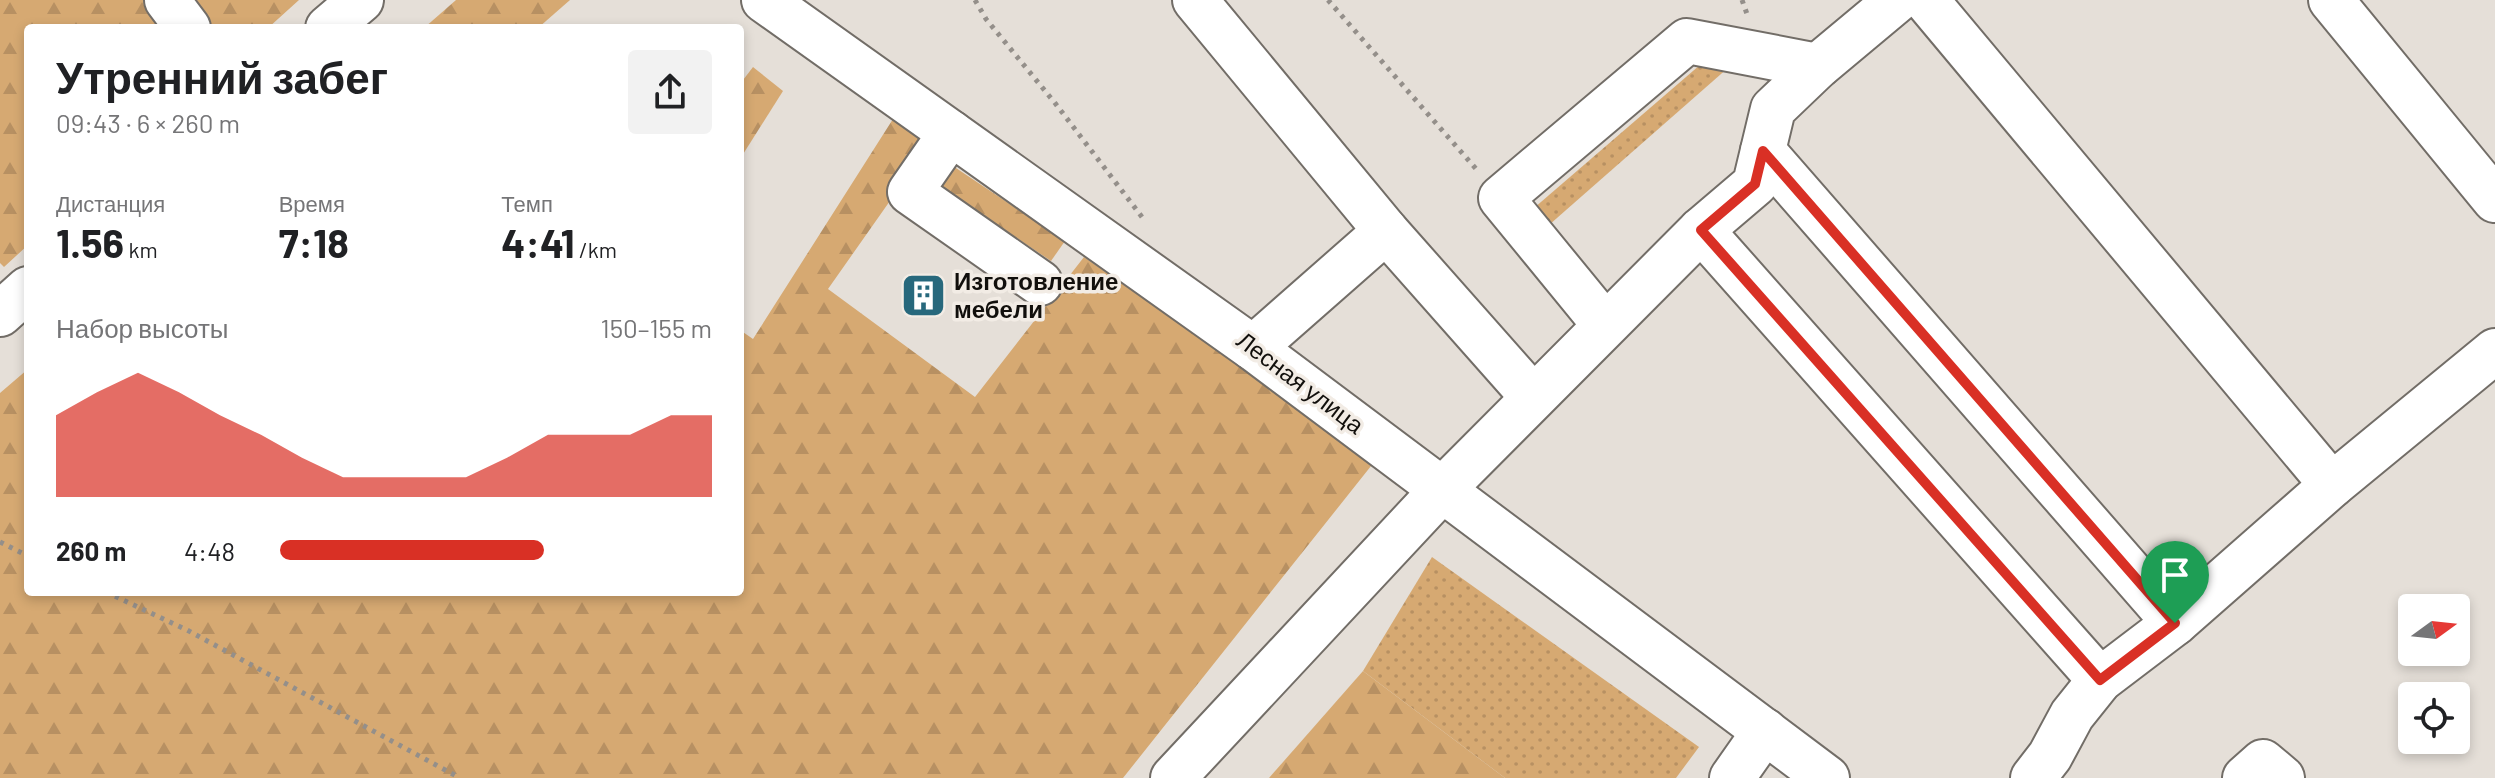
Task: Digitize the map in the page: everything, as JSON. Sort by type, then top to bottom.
[{"type":"street","points":[[167,0],[185,24]]},
{"type":"street","points":[[333,24],[361,0]]},
{"type":"street","name":"Лесная улица","points":[[764,0],[1253,348],[1827,778]]},
{"type":"street","points":[[1195,0],[1386,231],[1533,397]]},
{"type":"street","points":[[2331,0],[2495,200]]},
{"type":"street","points":[[1173,778],[1533,397],[1701,230],[1755,184],[1773,109],[1818,66],[1923,2],[2332,485]]},
{"type":"street","points":[[1605,325],[1501,198],[1687,41],[1818,66]]},
{"type":"street","points":[[951,133],[910,192],[1040,283]]},
{"type":"street","points":[[1763,151],[2175,623]]},
{"type":"street","points":[[1701,230],[2100,680]]},
{"type":"street","points":[[1253,348],[1386,231]]},
{"type":"street","points":[[2033,778],[2050,756],[2072,715],[2100,680],[2175,623],[2332,485],[2495,351]]},
{"type":"street","points":[[1732,778],[1765,731]]},
{"type":"street","points":[[2245,778],[2263,762],[2282,778]]},
{"type":"path","points":[[975,0],[986,19],[1055,103],[1150,228]]},
{"type":"path","points":[[1328,0],[1501,198]]},
{"type":"path","points":[[0,542],[24,554]]},
{"type":"path","points":[[115,596],[187,630],[460,778]]},
{"type":"green space","points":[[0,0],[299,0],[272,24],[24,24],[24,249],[4,267],[0,263]]},
{"type":"green space","points":[[456,0],[570,0],[543,24],[429,24]]},
{"type":"green space","points":[[1715,52],[1729,67],[1549,225],[1534,208]]},
{"type":"green space","points":[[753,67],[783,91],[744,153],[744,79]]},
{"type":"green space","points":[[893,119],[930,144],[828,289],[975,397],[1084,257],[1375,461],[1123,778],[0,778],[0,393],[24,372],[24,596],[744,596],[744,333],[753,339]]},
{"type":"green space","points":[[950,164],[1065,241],[1051,261],[935,183]]},
{"type":"green space","points":[[1432,557],[1699,747],[1676,778],[1505,778],[1363,671]]},
{"type":"green space","points":[[1363,671],[1505,778],[1269,778]]},
{"type":"place","name":"Изготовление мебели","points":[[923,296]]},
{"type":"route","points":[[1763,151],[2175,623],[2100,680],[1701,230],[1755,184],[1763,151]]}]
